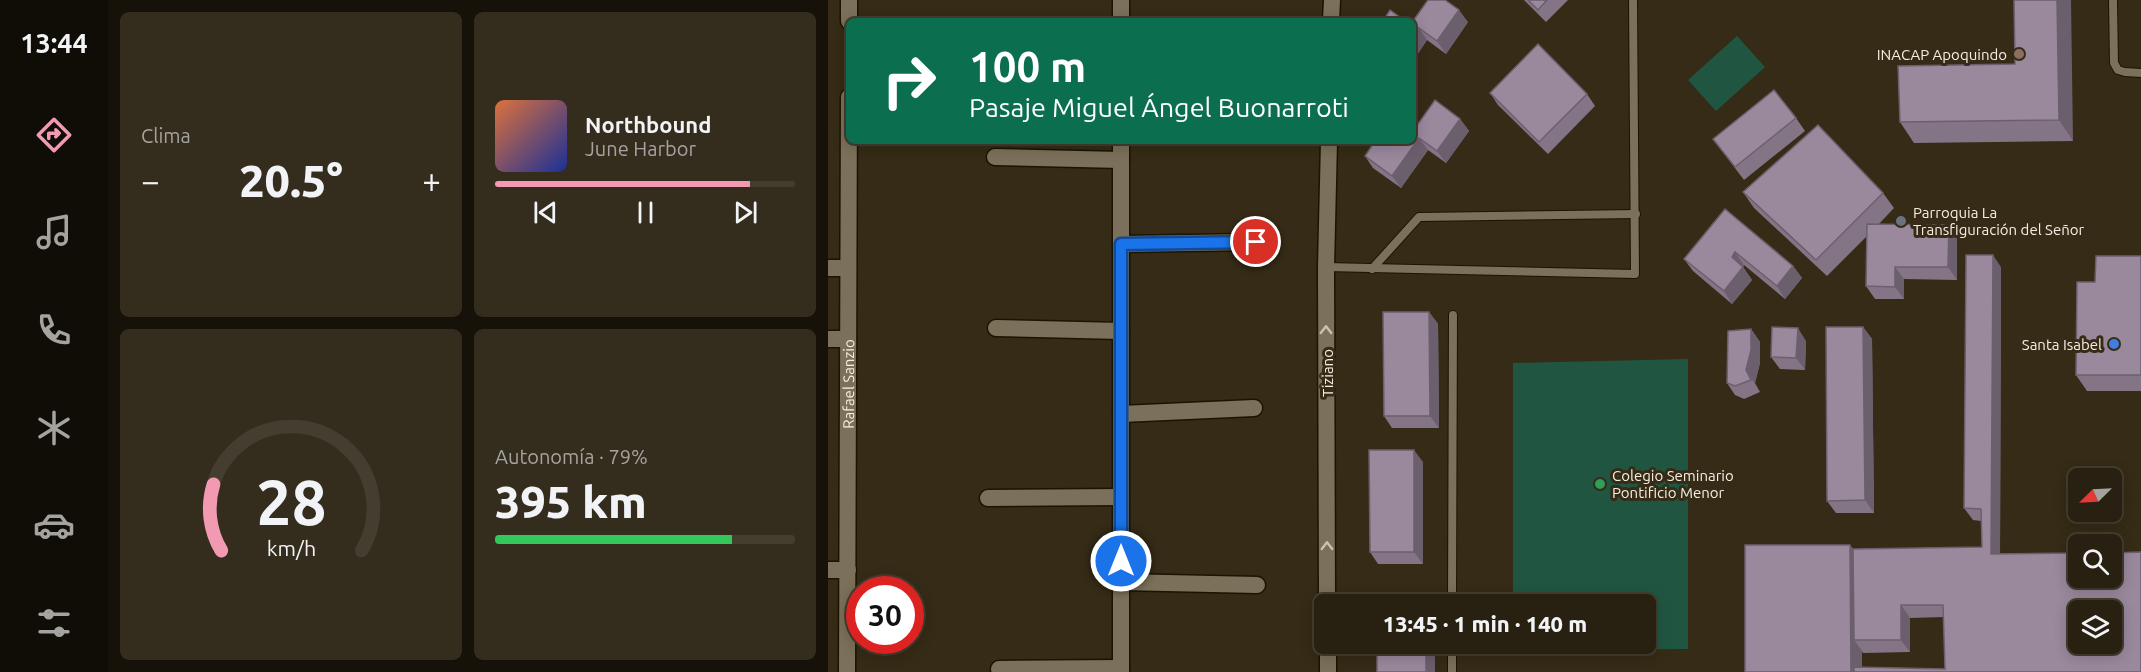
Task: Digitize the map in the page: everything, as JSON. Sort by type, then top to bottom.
[{"type":"street","points":[[849,0],[849,18]]},
{"type":"street","points":[[1121,0],[1121,18]]},
{"type":"street","points":[[1331,18],[1332,0]]},
{"type":"street","name":"Rafael Sanzio","points":[[847,672],[849,144]]},
{"type":"street","points":[[999,669],[1121,670],[1121,144]]},
{"type":"street","name":"Tiziano","points":[[1328,594],[1326,267],[1329,144]]},
{"type":"street","points":[[995,157],[1121,160]]},
{"type":"street","points":[[1121,244],[1256,242]]},
{"type":"street","points":[[828,268],[848,268]]},
{"type":"street","points":[[996,328],[1121,331]]},
{"type":"street","points":[[828,339],[848,339]]},
{"type":"street","points":[[1121,414],[1254,408]]},
{"type":"street","points":[[988,498],[1121,497]]},
{"type":"street","points":[[828,570],[848,570]]},
{"type":"street","points":[[1121,582],[1257,585]]},
{"type":"street","points":[[1328,654],[1328,672]]},
{"type":"lane","points":[[1326,267],[1635,274],[1633,0]]},
{"type":"lane","points":[[2113,0],[2114,63],[2118,70],[2141,73]]},
{"type":"lane","points":[[1372,269],[1419,216],[1636,214]]},
{"type":"lane","points":[[1452,315],[1452,594]]},
{"type":"lane","points":[[1452,654],[1452,672]]},
{"type":"green space","points":[[1737,36],[1765,67],[1716,111],[1688,80]]},
{"type":"green space","name":"Colegio Seminario Pontificio Menor","points":[[1688,359],[1688,649],[1656,649],[1656,594],[1513,594],[1513,363]]},
{"type":"building","points":[[1428,0],[1445,0],[1459,10],[1437,41],[1419,28],[1416,32],[1415,18]]},
{"type":"building","points":[[1528,0],[1547,0],[1538,10]]},
{"type":"building","points":[[2014,0],[2057,0],[2059,120],[1900,122],[1898,66],[2015,64]]},
{"type":"building","points":[[1390,10],[1401,18],[1385,18]]},
{"type":"building","points":[[1538,44],[1587,94],[1539,142],[1490,93]]},
{"type":"building","points":[[1774,90],[1796,118],[1735,167],[1713,139]]},
{"type":"building","points":[[1435,100],[1460,119],[1437,151],[1419,138],[1416,142],[1416,127]]},
{"type":"building","points":[[1818,125],[1883,193],[1816,260],[1743,192]]},
{"type":"building","points":[[1373,144],[1415,144],[1392,176],[1365,156]]},
{"type":"building","points":[[1725,209],[1793,266],[1777,286],[1735,252],[1732,257],[1743,267],[1724,291],[1684,259]]},
{"type":"building","points":[[1867,224],[1949,225],[1948,267],[1895,267],[1895,287],[1866,286]]},
{"type":"building","points":[[1966,255],[1993,255],[1991,554],[2068,553],[2068,588],[2122,588],[2122,553],[2141,552],[2141,672],[1854,672],[1854,667],[1945,669],[1943,605],[1901,605],[1901,640],[1854,640],[1853,549],[1982,547],[1981,509],[1964,508]]},
{"type":"building","name":"Santa Isabel","points":[[2096,256],[2141,256],[2141,375],[2076,375],[2077,282],[2095,282]]},
{"type":"building","points":[[1383,312],[1429,312],[1430,416],[1384,416]]},
{"type":"building","points":[[1772,327],[1798,328],[1796,358],[1771,357]]},
{"type":"building","points":[[1826,327],[1863,327],[1865,500],[1827,501]]},
{"type":"building","points":[[1751,329],[1751,350],[1746,370],[1751,380],[1735,386],[1727,383],[1728,331]]},
{"type":"building","points":[[1369,450],[1414,450],[1414,552],[1370,552]]},
{"type":"building","points":[[1745,545],[1850,545],[1851,672],[1745,672]]},
{"type":"building","points":[[1377,654],[1426,654],[1426,672],[1377,672]]},
{"type":"place","name":"INACAP Apoquindo","points":[[2019,54]]},
{"type":"place","name":"Parroquia La Transfiguración del Señor","points":[[1901,221]]},
{"type":"place","name":"Santa Isabel","points":[[2114,344]]},
{"type":"place","name":"Colegio Seminario Pontificio Menor","points":[[1600,484]]},
{"type":"route","points":[[1121,561],[1121,244],[1256,242]]}]
